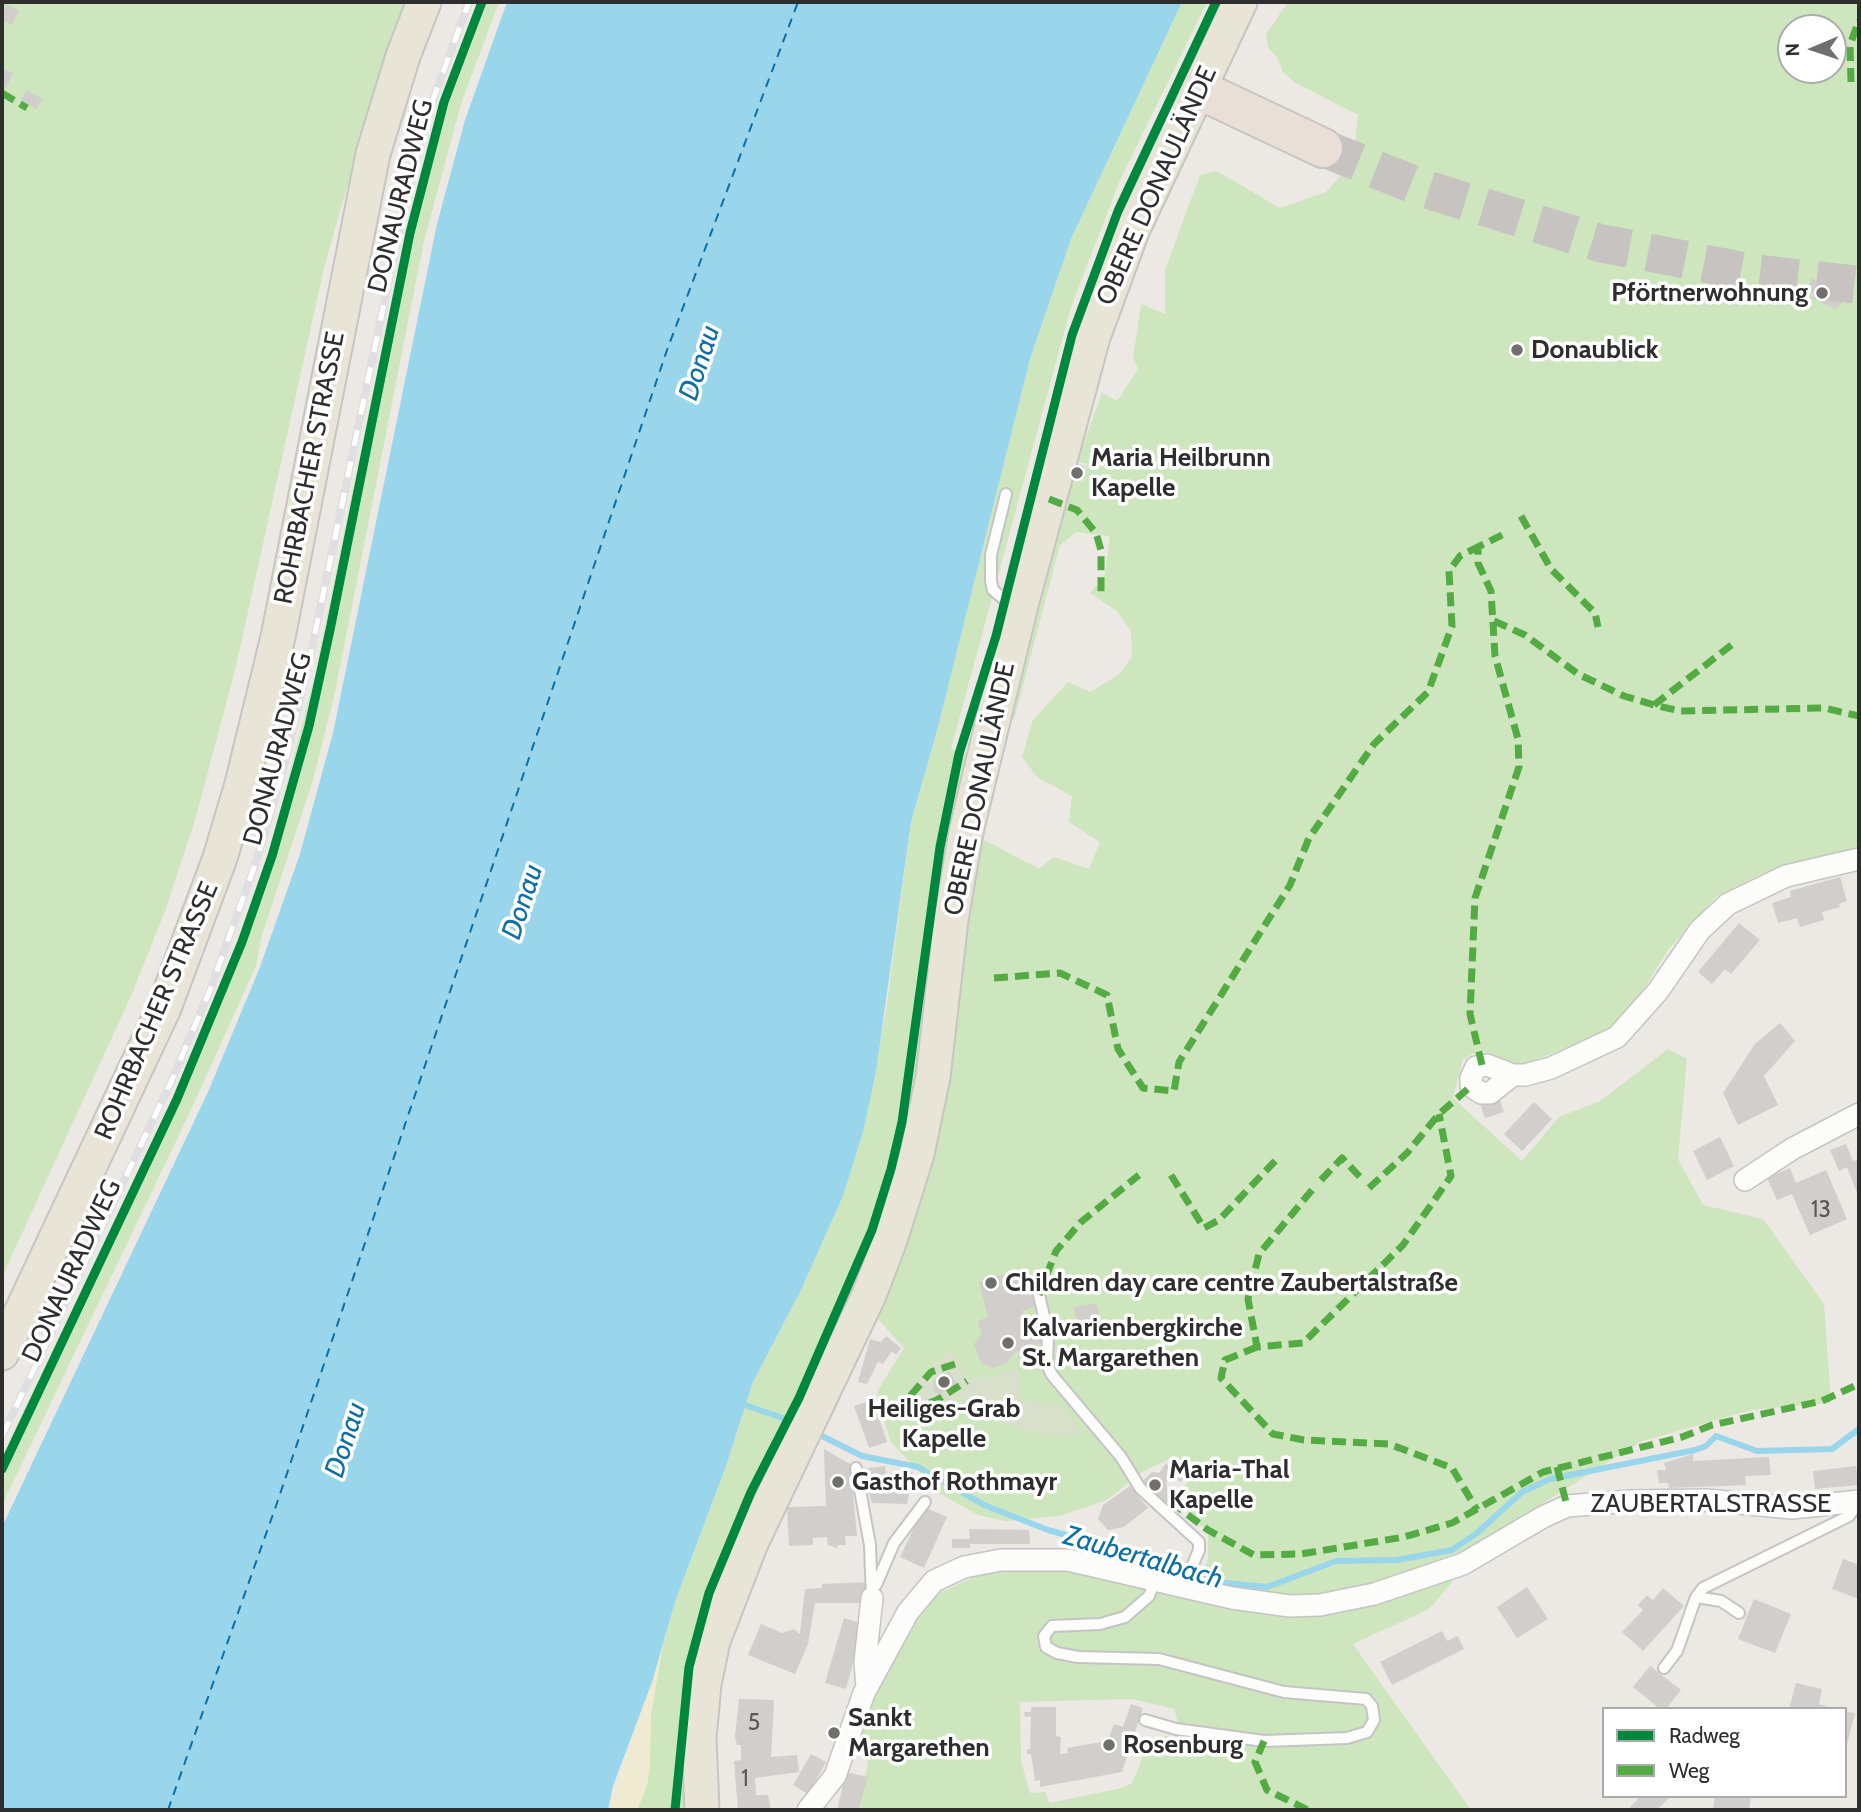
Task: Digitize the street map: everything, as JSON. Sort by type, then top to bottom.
[{"type":"highway","points":[[1198,89],[1324,148]]},
{"type":"main road","name":"ROHRBACHER STRASSE","points":[[2,1353],[164,1008],[223,846],[246,772],[275,649],[373,154],[403,56],[424,2]]},
{"type":"main road","name":"OBERE DONAULÄNDE","points":[[702,1810],[699,1738],[704,1684],[713,1641],[743,1562],[876,1277],[908,1184],[933,1077],[949,946],[969,820],[1021,605],[1100,315],[1132,231],[1240,2]]},
{"type":"street","points":[[1513,1075],[1551,1068],[1617,1037],[1658,991],[1700,930],[1728,904],[1786,876],[1859,859]]},
{"type":"street","points":[[1745,1180],[1792,1149],[1859,1114]]},
{"type":"street","name":"ZAUBERTALSTRASSE","points":[[808,1810],[835,1776],[867,1687],[915,1601],[934,1581],[953,1571],[1001,1560],[1058,1559],[1096,1565],[1156,1581],[1186,1582],[1269,1604],[1334,1604],[1470,1561],[1543,1517],[1577,1504],[1706,1500],[1793,1508],[1857,1502]]},
{"type":"street","points":[[867,1687],[865,1662],[872,1598]]},
{"type":"lane","points":[[1006,494],[991,555],[991,581],[993,590],[1005,600],[1021,605]]},
{"type":"lane","points":[[1039,1295],[1048,1333],[1047,1364],[1052,1376],[1121,1457],[1140,1488],[1196,1539],[1200,1547],[1186,1582]]},
{"type":"lane","points":[[856,1468],[870,1545],[872,1598]]},
{"type":"lane","points":[[872,1598],[894,1543],[925,1502]]},
{"type":"lane","points":[[1664,1668],[1676,1651],[1696,1597],[1709,1584],[1849,1516],[1857,1502]]},
{"type":"lane","points":[[1145,1720],[1176,1729],[1264,1741],[1347,1738],[1367,1732],[1374,1720],[1372,1706],[1366,1699],[1284,1692],[1171,1661],[1078,1657],[1057,1653],[1046,1647],[1044,1636],[1052,1626],[1100,1624],[1125,1617],[1149,1596],[1156,1581]]},
{"type":"lane","points":[[1696,1597],[1721,1601],[1740,1613]]},
{"type":"green space","points":[[2,2],[406,2],[384,57],[324,268],[236,666],[196,817],[165,911],[131,996],[2,1277]]},
{"type":"green space","points":[[479,2],[499,2],[461,104],[424,241],[334,697],[313,780],[262,935],[256,966],[190,1112],[2,1505],[2,1456],[173,1099],[210,1013],[267,861],[315,675],[388,318],[423,169]]},
{"type":"green space","points":[[1182,2],[1207,2],[1120,180],[1071,307],[951,749],[969,754],[910,1125],[875,1248],[752,1496],[713,1601],[688,1810],[637,1810],[648,1781],[651,1714],[662,1650],[676,1599],[725,1469],[753,1382],[801,1290],[843,1196],[863,1132],[886,1010],[911,822],[938,727],[1030,359],[1071,239]]},
{"type":"green space","points":[[1288,2],[1859,2],[1859,849],[1763,873],[1716,897],[1668,950],[1642,992],[1605,1034],[1521,1065],[1480,1050],[1463,1059],[1453,1098],[1522,1161],[1559,1117],[1600,1101],[1668,1049],[1687,1059],[1678,1159],[1703,1205],[1763,1219],[1824,1304],[1831,1403],[1751,1410],[1640,1442],[1500,1530],[1460,1553],[1442,1558],[1452,1582],[1429,1609],[1353,1644],[1471,1810],[858,1810],[868,1765],[859,1730],[874,1695],[918,1614],[935,1595],[982,1573],[1031,1567],[1199,1583],[1208,1559],[1208,1532],[1176,1501],[1191,1477],[1174,1457],[1142,1472],[1107,1500],[1059,1516],[1006,1521],[978,1515],[939,1493],[890,1441],[877,1392],[904,1348],[877,1318],[923,1191],[936,1139],[956,1025],[975,835],[1039,869],[1054,857],[1089,869],[1100,842],[1069,822],[1072,796],[1037,777],[1022,757],[1033,720],[1068,682],[1090,692],[1120,674],[1132,656],[1131,631],[1117,611],[1090,593],[1105,575],[1110,536],[1076,532],[1060,545],[1014,720],[1005,706],[1044,549],[1068,496],[1069,478],[1083,481],[1087,464],[1077,462],[1102,393],[1117,401],[1138,369],[1133,358],[1141,304],[1165,314],[1165,270],[1200,175],[1217,171],[1280,208],[1326,192],[1353,162],[1358,115],[1294,82],[1283,72],[1277,57],[1268,48],[1266,34]],"holes":[[[1132,1699],[1175,1709],[1180,1737],[1164,1736],[1154,1753],[1145,1751],[1132,1783],[1122,1788],[1049,1803],[1046,1792],[1030,1793],[1021,1761],[1020,1702]]]},
{"type":"green space","points":[[952,1350],[971,1380],[983,1373],[986,1379],[1016,1369],[1020,1375],[1019,1400],[1063,1407],[1082,1434],[1051,1436],[1005,1425],[990,1414],[982,1394],[909,1411],[904,1397],[932,1365]]},
{"type":"sand","points":[[662,1650],[651,1714],[650,1766],[645,1791],[637,1810],[608,1810]]},
{"type":"water","name":"Donau","points":[[507,2],[1182,2],[1071,239],[1030,359],[938,727],[911,822],[876,1071],[863,1132],[843,1196],[801,1290],[753,1382],[725,1469],[676,1599],[652,1682],[613,1786],[608,1810],[2,1810],[2,1527],[208,1092],[260,967],[300,854],[333,733],[437,224],[465,120]]},
{"type":"building","points":[[5,4],[19,10],[12,25],[2,20]]},
{"type":"building","points":[[2,68],[13,73],[6,88],[2,85]]},
{"type":"building","points":[[27,90],[42,99],[37,109],[21,100]]},
{"type":"building","name":"Pförtnerwohnung","points":[[1834,271],[1840,280],[1836,291],[1831,292],[1840,298],[1842,304],[1835,309],[1812,298],[1814,294],[1806,290],[1812,278],[1822,283],[1827,273]]},
{"type":"building","name":"Maria Heilbrunn Kapelle","points":[[1073,463],[1085,466],[1082,480],[1069,476]]},
{"type":"building","points":[[1840,877],[1847,901],[1839,904],[1840,907],[1822,912],[1824,920],[1800,927],[1797,918],[1778,923],[1772,903],[1791,897],[1790,891]]},
{"type":"building","points":[[1739,923],[1760,940],[1731,974],[1725,969],[1712,984],[1698,972]]},
{"type":"building","points":[[1780,1023],[1795,1041],[1764,1076],[1778,1105],[1738,1125],[1723,1093],[1755,1044]]},
{"type":"building","points":[[1499,1098],[1504,1112],[1485,1118],[1480,1104]]},
{"type":"building","points":[[1534,1102],[1552,1119],[1522,1151],[1504,1134]]},
{"type":"building","points":[[1720,1137],[1734,1166],[1707,1180],[1693,1151]]},
{"type":"building","points":[[1846,1144],[1853,1161],[1859,1159],[1859,1198],[1847,1167],[1839,1171],[1830,1150]]},
{"type":"building","points":[[1790,1168],[1796,1183],[1826,1170],[1847,1219],[1810,1235],[1792,1194],[1777,1200],[1767,1178]]},
{"type":"building","points":[[1023,1268],[1036,1306],[1022,1311],[1026,1327],[1039,1322],[1045,1342],[1016,1352],[1006,1363],[993,1368],[981,1363],[974,1344],[982,1334],[978,1324],[980,1320],[988,1317],[979,1282]]},
{"type":"building","points":[[1096,1303],[1103,1329],[1082,1338],[1073,1307]]},
{"type":"building","points":[[886,1336],[901,1348],[896,1355],[892,1351],[883,1364],[878,1362],[867,1384],[858,1382],[870,1339],[881,1342]]},
{"type":"building","name":"Heiliges-Grab Kapelle","points":[[949,1371],[957,1384],[940,1394],[934,1392],[933,1381]]},
{"type":"building","points":[[873,1400],[887,1442],[869,1448],[854,1406]]},
{"type":"building","name":"Gasthof Rothmayr","points":[[824,1449],[850,1464],[857,1536],[845,1536],[846,1545],[837,1545],[838,1548],[828,1545],[827,1537],[813,1538],[813,1545],[789,1546],[787,1507],[826,1506]]},
{"type":"building","points":[[1693,1454],[1693,1461],[1769,1457],[1771,1475],[1745,1476],[1746,1485],[1669,1488],[1668,1483],[1659,1483],[1657,1470],[1666,1470],[1664,1463]]},
{"type":"building","name":"Maria-Thal Kapelle","points":[[1166,1463],[1170,1468],[1176,1463],[1187,1476],[1180,1482],[1176,1476],[1166,1482],[1167,1489],[1174,1497],[1165,1505],[1144,1487],[1143,1481],[1152,1472],[1159,1473]]},
{"type":"building","points":[[885,1466],[886,1473],[913,1472],[907,1504],[872,1503],[862,1469]]},
{"type":"building","points":[[1856,1466],[1858,1485],[1815,1489],[1813,1471]]},
{"type":"building","points":[[1130,1486],[1148,1508],[1124,1527],[1108,1530],[1098,1519],[1103,1505]]},
{"type":"building","points":[[924,1507],[947,1517],[924,1568],[900,1557]]},
{"type":"building","points":[[969,1529],[1029,1530],[1030,1544],[970,1544],[970,1548],[952,1548],[952,1539],[970,1539]]},
{"type":"building","points":[[1843,1559],[1859,1565],[1859,1599],[1832,1589]]},
{"type":"building","points":[[867,1582],[868,1603],[815,1603],[808,1644],[795,1674],[748,1655],[761,1624],[782,1633],[794,1629],[800,1634],[805,1589],[822,1588],[822,1584]]},
{"type":"building","points":[[1527,1587],[1548,1619],[1517,1638],[1497,1607]]},
{"type":"building","points":[[1663,1588],[1684,1606],[1643,1651],[1622,1632],[1643,1610],[1638,1605],[1647,1595],[1653,1600]]},
{"type":"building","points":[[1754,1599],[1791,1614],[1775,1653],[1738,1639]]},
{"type":"building","points":[[844,1618],[864,1624],[846,1689],[825,1683]]},
{"type":"building","points":[[1442,1631],[1447,1641],[1458,1636],[1464,1649],[1392,1685],[1380,1662]]},
{"type":"building","points":[[1650,1666],[1681,1690],[1668,1707],[1658,1707],[1633,1687]]},
{"type":"building","points":[[1796,1683],[1822,1689],[1819,1704],[1828,1707],[1790,1707]]},
{"type":"building","points":[[739,1699],[774,1700],[771,1757],[797,1755],[799,1772],[755,1778],[756,1795],[768,1795],[771,1810],[738,1810],[734,1761],[741,1760],[741,1745],[737,1745],[735,1737]]},
{"type":"building","name":"Rosenburg","points":[[1131,1704],[1143,1708],[1122,1772],[1040,1787],[1040,1780],[1035,1781],[1031,1754],[1027,1754],[1027,1749],[1030,1749],[1031,1716],[1025,1717],[1024,1712],[1031,1712],[1031,1707],[1056,1707],[1056,1736],[1061,1737],[1060,1754],[1068,1753],[1067,1748],[1108,1741],[1114,1724],[1123,1727]]},
{"type":"building","points":[[1847,1711],[1855,1713],[1847,1744]]},
{"type":"building","points":[[811,1754],[826,1762],[808,1794],[793,1785]]},
{"type":"building","points":[[846,1772],[868,1777],[858,1810],[837,1810]]},
{"type":"building","points":[[1669,1798],[1657,1810],[1633,1810],[1630,1807],[1638,1799]]},
{"type":"building","points":[[1715,1798],[1751,1798],[1749,1810],[1713,1810]]},
{"type":"waterway","name":"Zaubertalbach","points":[[745,1405],[797,1423]]},
{"type":"waterway","name":"Zaubertalbach","points":[[816,1433],[862,1456],[918,1467],[984,1505],[1048,1530],[1174,1565],[1215,1582],[1267,1587],[1336,1561],[1397,1560],[1452,1550],[1477,1533],[1522,1492],[1550,1479],[1695,1450],[1706,1446],[1716,1436],[1757,1451],[1832,1449],[1859,1429]]},
{"type":"ferry route","points":[[168,1810],[277,1503],[667,350],[798,2]]},
{"type":"tunnel","points":[[1323,148],[1422,188],[1600,243],[1753,273],[1859,285]]},
{"type":"railway","points":[[2,1436],[171,1082],[210,990],[256,862],[284,767],[310,657],[409,184],[431,105],[469,2]]},
{"type":"marked path","points":[[1851,82],[1850,45],[1859,20]]},
{"type":"marked path","points":[[2,93],[27,108]]},
{"type":"marked path","points":[[1049,499],[1077,510],[1096,533],[1101,550],[1101,594]]},
{"type":"marked path","points":[[1521,516],[1551,569],[1595,613],[1598,627]]},
{"type":"marked path","points":[[1482,1065],[1470,1014],[1475,898],[1519,767],[1518,739],[1495,656],[1491,591],[1478,563],[1478,547],[1504,534]]},
{"type":"marked path","points":[[994,978],[1060,973],[1107,995],[1118,1049],[1143,1088],[1174,1091],[1179,1062],[1290,885],[1309,838],[1374,744],[1428,692],[1452,626],[1449,571],[1460,556],[1478,547]]},
{"type":"marked path","points":[[1494,621],[1525,635],[1578,674],[1624,696],[1654,705],[1680,711],[1824,708],[1859,716]]},
{"type":"marked path","points":[[1654,705],[1734,643]]},
{"type":"marked path","points":[[1369,1188],[1407,1153],[1439,1114],[1471,1086]]},
{"type":"marked path","points":[[1312,1190],[1259,1254],[1248,1299],[1257,1347],[1303,1343],[1403,1245],[1451,1176],[1439,1114]]},
{"type":"marked path","points":[[1321,1180],[1342,1158],[1361,1178]]},
{"type":"marked path","points":[[1171,1175],[1204,1228],[1219,1220],[1276,1160]]},
{"type":"marked path","points":[[1039,1295],[1056,1251],[1081,1222],[1139,1175]]},
{"type":"marked path","points":[[1257,1347],[1225,1360],[1221,1378],[1273,1434],[1304,1440],[1389,1444],[1452,1468],[1477,1510]]},
{"type":"marked path","points":[[955,1364],[931,1372],[911,1395],[916,1408],[937,1400],[967,1381]]},
{"type":"marked path","points":[[1171,1502],[1208,1530],[1254,1555],[1301,1554],[1404,1537],[1452,1523],[1543,1472],[1682,1437],[1712,1425],[1822,1401],[1859,1384]]},
{"type":"marked path","points":[[1557,1467],[1567,1506]]},
{"type":"marked path","points":[[1264,1741],[1255,1762],[1267,1790],[1308,1810]]},
{"type":"cycle path","name":"DONAURADWEG","points":[[2,1469],[177,1099],[242,942],[272,856],[309,726],[410,233],[444,102],[482,2]]},
{"type":"cycle path","points":[[675,1810],[689,1667],[709,1593],[751,1492],[799,1398],[872,1230],[891,1169],[902,1122],[940,847],[959,754],[996,636],[1072,335],[1118,211],[1216,2]]},
{"type":"place","name":"Pförtnerwohnung","points":[[1822,293]]},
{"type":"place","name":"Donaublick","points":[[1517,350]]},
{"type":"place","name":"Maria Heilbrunn Kapelle","points":[[1077,473]]},
{"type":"place","name":"Children day care centre Zaubertalstraße","points":[[991,1283]]},
{"type":"place","name":"Kalvarienbergkirche St. Margarethen","points":[[1008,1343]]},
{"type":"place","name":"Heiliges-Grab Kapelle","points":[[944,1382]]},
{"type":"place","name":"Gasthof Rothmayr","points":[[838,1482]]},
{"type":"place","name":"Maria-Thal Kapelle","points":[[1155,1485]]},
{"type":"place","name":"Sankt Margarethen","points":[[834,1733]]},
{"type":"place","name":"Rosenburg","points":[[1109,1745]]}]
